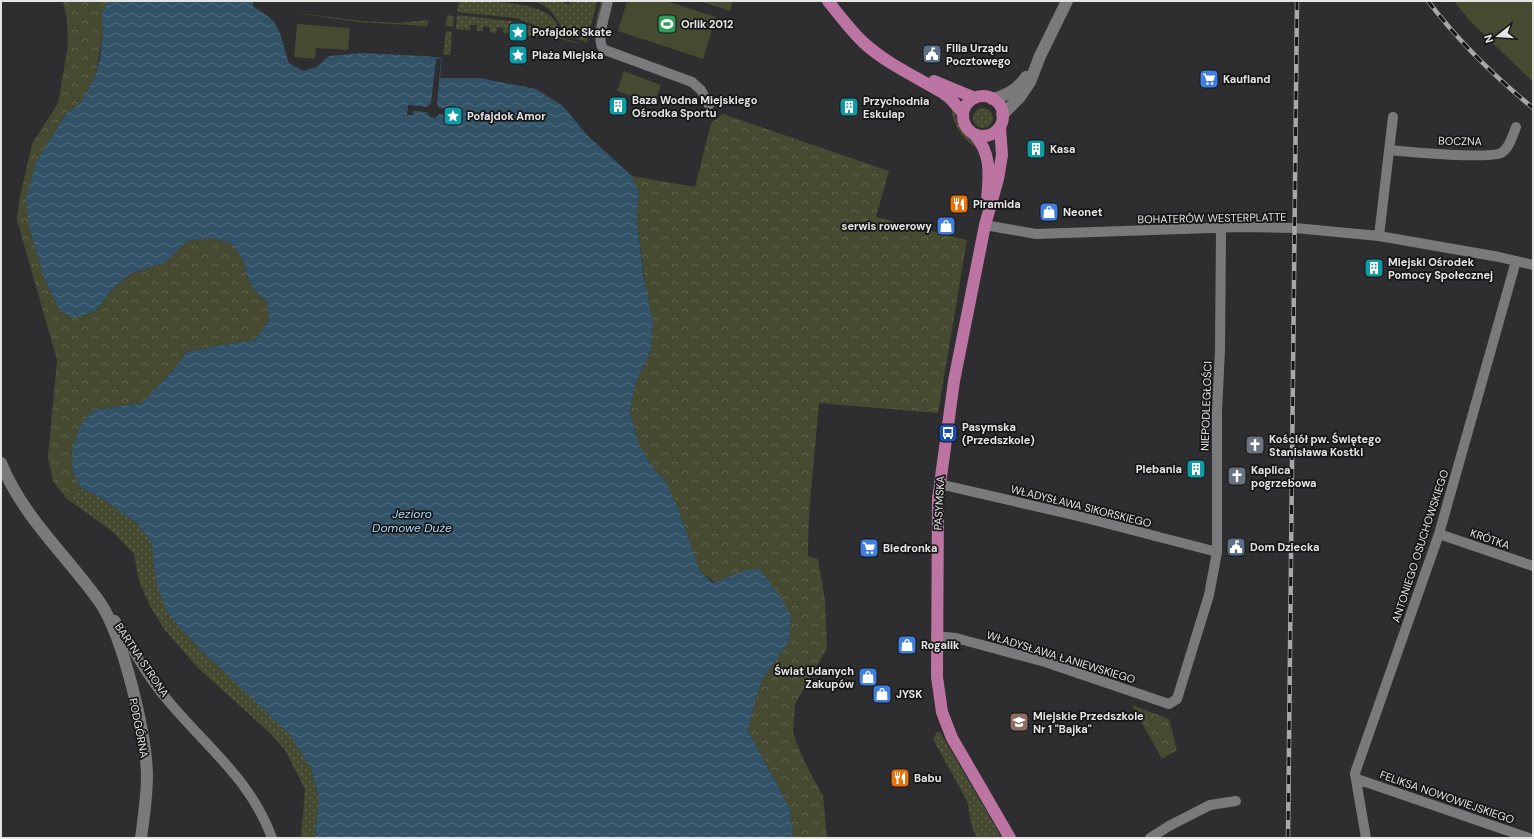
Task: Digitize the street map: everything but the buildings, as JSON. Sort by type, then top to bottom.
[{"type":"main road","points":[[828,1],[865,44],[880,56],[947,96],[963,113],[965,123],[975,135],[982,136],[991,134],[1000,128],[1002,115],[996,102],[992,99],[981,97],[975,98],[900,67]]},
{"type":"main road","points":[[963,113],[966,106],[975,98]]},
{"type":"main road","name":"PASYMSKA","points":[[1000,128],[1002,156],[998,179],[985,225],[954,381],[939,484],[936,636],[938,689],[945,721],[952,738],[1010,838]]},
{"type":"main road","name":"PASYMSKA","points":[[975,135],[985,148],[988,157],[985,225]]},
{"type":"street","points":[[608,1],[599,40],[601,47],[605,50],[692,82],[701,90],[709,105]]},
{"type":"street","points":[[1002,115],[1020,97],[1030,82],[1040,56],[1066,1]]},
{"type":"street","points":[[992,99],[1000,97],[1015,89],[1022,83],[1040,56]]},
{"type":"street","points":[[1379,236],[1393,117]]},
{"type":"street","name":"BOCZNA","points":[[1389,150],[1496,154],[1506,149],[1516,127]]},
{"type":"street","name":"BOHATERÓW WESTERPLATTE","points":[[985,225],[1036,234],[1221,229],[1240,227],[1285,228],[1379,236],[1516,260],[1533,265]]},
{"type":"street","name":"NIEPODLEGŁOŚCI","points":[[1177,699],[1209,595],[1217,552],[1217,419],[1220,350],[1221,229]]},
{"type":"street","name":"ANTONIEGO OSUCHOWSKIEGO","points":[[1366,838],[1356,770],[1439,534],[1516,260]]},
{"type":"street","name":"BARTNA STRONA","points":[[1,463],[4,479],[99,601],[110,621],[115,620],[157,687],[247,789],[264,816],[272,838]]},
{"type":"street","name":"WŁADYSŁAWA SIKORSKIEGO","points":[[939,484],[1082,517],[1217,552]]},
{"type":"street","name":"KRÓTKA","points":[[1439,534],[1533,566]]},
{"type":"street","name":"PODGÓRNA","points":[[110,621],[131,688],[144,749],[147,774],[141,838]]},
{"type":"street","name":"WŁADYSŁAWA ŁANIEWSKIEGO","points":[[936,636],[956,638],[1045,662],[1169,704],[1177,699]]},
{"type":"street","name":"FELIKSA NOWOWIEJSKIEGO","points":[[1357,779],[1529,838]]},
{"type":"street","points":[[1150,838],[1169,826],[1210,805],[1236,801]]},
{"type":"green space","points":[[63,1],[110,1],[102,13],[103,33],[95,77],[80,103],[65,115],[37,160],[45,280],[58,307],[70,317],[96,310],[111,291],[131,274],[164,263],[188,241],[211,238],[232,244],[245,263],[246,273],[254,290],[268,302],[269,320],[255,340],[187,352],[168,376],[142,403],[93,410],[73,472],[82,489],[66,498],[53,481],[48,457],[57,360],[17,220],[19,201],[32,144],[58,103],[68,46],[67,20]]},
{"type":"green space","points":[[459,1],[500,2],[532,7],[544,12],[554,19],[558,28],[554,32],[515,18],[457,12]]},
{"type":"green space","points":[[534,1],[563,1],[568,5],[571,1],[597,1],[587,42],[567,36],[550,11],[546,7]]},
{"type":"green space","points":[[601,1],[604,1],[595,40],[593,35]]},
{"type":"green space","name":"Orlik 2012","points":[[627,1],[666,1],[716,17],[703,59],[618,31]]},
{"type":"green space","points":[[699,1],[733,1],[730,11]]},
{"type":"green space","points":[[1454,1],[1533,1],[1533,82],[1470,21]]},
{"type":"green space","points":[[289,12],[362,21],[398,23],[428,20],[427,26],[358,22]]},
{"type":"green space","points":[[447,15],[454,16],[453,26],[446,26]]},
{"type":"green space","points":[[457,15],[519,22],[586,46],[561,39],[519,35],[519,32],[516,31],[516,34],[503,33],[503,28],[497,27],[496,33],[490,32],[490,27],[483,26],[483,31],[477,31],[477,25],[470,25],[470,30],[456,29]]},
{"type":"green space","points":[[297,24],[350,28],[348,50],[316,48],[315,59],[294,57]]},
{"type":"green space","points":[[446,31],[452,32],[450,55],[443,54]]},
{"type":"green space","points":[[624,71],[661,85],[654,104],[617,91]]},
{"type":"green space","points":[[951,107],[965,135],[980,150],[969,142],[960,132],[954,120]]},
{"type":"green space","points":[[983,108],[990,111],[993,118],[990,125],[983,128],[976,125],[973,118],[976,111]]},
{"type":"green space","points":[[723,114],[889,171],[876,217],[967,240],[938,413],[819,403],[810,499],[808,556],[818,559],[825,600],[827,648],[795,704],[793,733],[804,761],[823,796],[827,838],[793,838],[790,808],[748,731],[762,680],[789,640],[700,571],[666,482],[652,466],[639,444],[630,413],[635,385],[651,350],[653,323],[646,293],[637,219],[639,192],[632,176],[695,187],[711,123]]},
{"type":"green space","points":[[82,489],[102,498],[136,523],[151,541],[168,614],[200,649],[289,734],[311,768],[319,799],[315,838],[301,838],[305,789],[285,750],[269,732],[197,667],[164,629],[150,606],[139,581],[134,554],[113,532],[66,498]]},
{"type":"green space","points":[[1132,705],[1169,719],[1177,750],[1162,759]]},
{"type":"green space","points":[[937,732],[940,732],[1002,838],[977,838],[972,827],[967,801],[933,739]]},
{"type":"water","name":"Jezioro Domowe Duże","points":[[108,1],[253,1],[253,6],[269,17],[276,25],[281,35],[289,63],[303,71],[317,67],[329,56],[363,53],[424,56],[442,58],[440,78],[480,78],[536,89],[563,106],[587,135],[632,176],[639,192],[637,219],[643,274],[653,323],[651,350],[635,385],[630,413],[639,444],[652,466],[666,482],[677,506],[700,571],[713,583],[746,570],[760,569],[780,596],[791,615],[789,641],[762,680],[748,731],[790,808],[793,838],[315,838],[319,799],[311,768],[289,734],[200,649],[168,614],[157,585],[151,541],[136,523],[102,498],[82,489],[73,472],[72,451],[80,426],[93,410],[142,403],[168,376],[187,352],[255,340],[269,320],[268,302],[254,290],[246,273],[245,263],[232,244],[211,238],[188,241],[164,263],[130,274],[111,291],[96,310],[80,317],[70,317],[59,309],[45,280],[36,250],[29,225],[26,199],[37,160],[65,115],[80,103],[95,77],[100,58],[103,33],[102,13]]},
{"type":"pier","points":[[436,59],[441,59],[437,104],[439,108],[457,110],[456,120],[450,119],[450,115],[439,114],[435,118],[430,117],[426,112],[413,111],[413,115],[407,115],[408,105],[427,107],[431,103]]},
{"type":"railway","points":[[1288,838],[1297,1]]},
{"type":"railway","points":[[1428,1],[1477,58],[1533,108]]},
{"type":"place","name":"Orlik 2012","points":[[667,24]]},
{"type":"place","name":"Pofajdok Skate","points":[[518,32]]},
{"type":"place","name":"Filia Urządu Pocztowego","points":[[932,54]]},
{"type":"place","name":"Plaża Miejska","points":[[518,55]]},
{"type":"place","name":"Kaufland","points":[[1209,79]]},
{"type":"place","name":"Baza Wodna Miejskiego Ośrodka Sportu","points":[[618,106]]},
{"type":"place","name":"Przychodnia Eskulap","points":[[849,107]]},
{"type":"place","name":"Pofajdok Amor","points":[[453,116]]},
{"type":"place","name":"Kasa","points":[[1036,149]]},
{"type":"place","name":"Piramida","points":[[959,204]]},
{"type":"place","name":"Neonet","points":[[1049,212]]},
{"type":"place","name":"serwis rowerowy","points":[[946,226]]},
{"type":"place","name":"Miejski Ośrodek Pomocy Społecznej","points":[[1374,268]]},
{"type":"place","name":"Pasymska (Przedszkole)","points":[[948,433]]},
{"type":"place","name":"Kościół pw. Świętego Stanisława Kostki","points":[[1255,445]]},
{"type":"place","name":"Plebania","points":[[1196,469]]},
{"type":"place","name":"Kaplica pogrzebowa","points":[[1237,476]]},
{"type":"place","name":"Dom Dziecka","points":[[1236,547]]},
{"type":"place","name":"Biedronka","points":[[869,548]]},
{"type":"place","name":"Rogalik","points":[[907,645]]},
{"type":"place","name":"Świat Udanych Zakupów","points":[[868,677]]},
{"type":"place","name":"JYSK","points":[[882,694]]},
{"type":"place","name":"Miejskie Przedszkole Nr 1 \"Bajka\"","points":[[1019,722]]},
{"type":"place","name":"Babu","points":[[900,778]]}]
